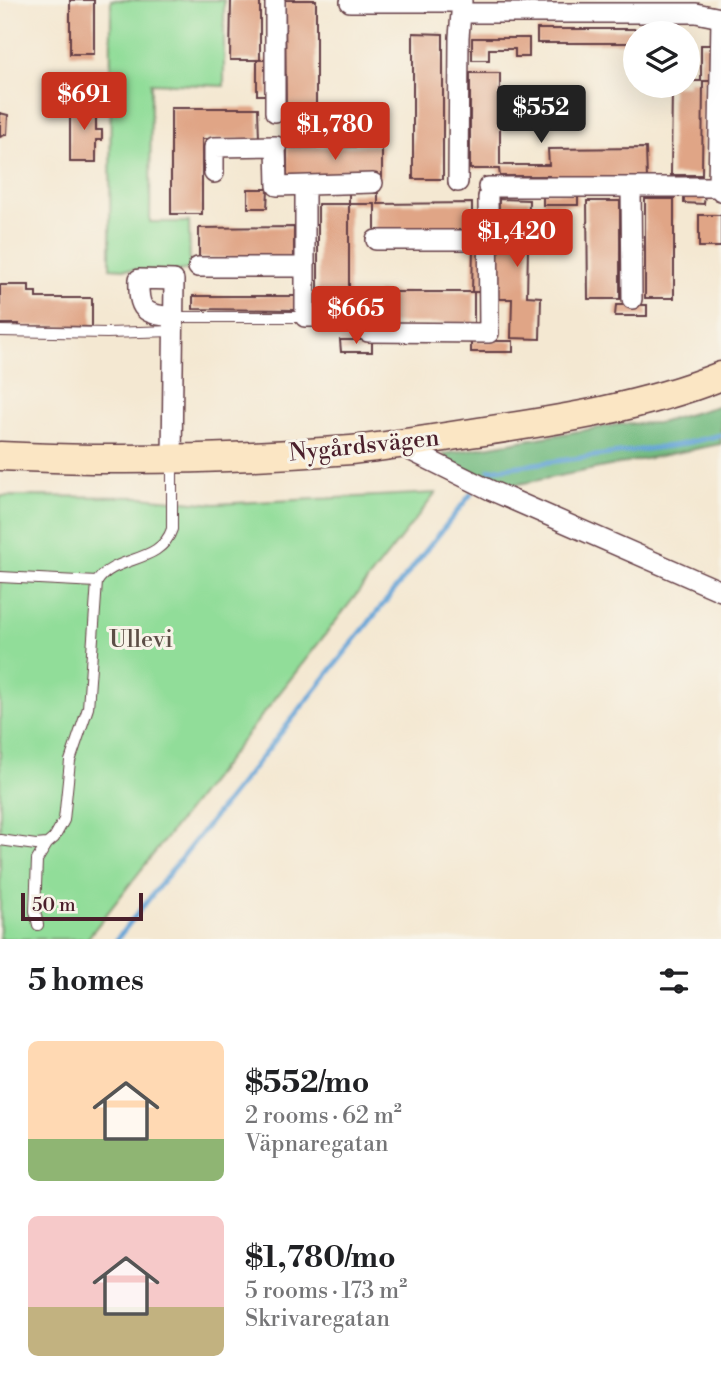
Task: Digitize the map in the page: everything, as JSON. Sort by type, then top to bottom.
[{"type":"street","points":[[275,0],[275,112]]},
{"type":"street","points":[[305,186],[304,317],[347,317],[368,332],[489,333],[488,192],[631,187],[720,189],[721,119],[717,13],[350,2]]},
{"type":"street","points":[[458,182],[459,37],[463,5]]},
{"type":"street","points":[[214,173],[214,147],[276,146],[277,186],[373,183]]},
{"type":"street","points":[[631,187],[632,299]]},
{"type":"street","points":[[376,240],[489,240]]},
{"type":"street","points":[[198,267],[305,267]]},
{"type":"street","points":[[172,460],[173,324]]},
{"type":"street","name":"Nygårdsvägen","points":[[0,456],[172,460],[352,450],[594,413],[651,399],[721,376]]},
{"type":"street","points":[[397,444],[489,490],[721,592]]},
{"type":"lane","points":[[0,331],[107,333],[173,324],[304,317]]},
{"type":"lane","points":[[38,925],[35,911],[37,860],[64,820],[70,761],[88,708],[97,582],[109,569],[151,553],[169,537],[172,529],[172,460]]},
{"type":"lane","points":[[0,577],[97,582]]},
{"type":"lane","points":[[0,840],[47,844]]},
{"type":"green space","points":[[111,0],[224,0],[224,86],[151,83],[150,222],[189,222],[190,269],[172,272],[110,268]]},
{"type":"green space","points":[[721,405],[721,444],[499,488],[449,464],[444,454],[621,424],[659,423]]},
{"type":"green space","name":"Ullevi","points":[[436,493],[87,939],[0,939],[0,496],[141,497],[215,504]]},
{"type":"building","points":[[70,0],[94,0],[94,54],[70,54]]},
{"type":"building","points":[[231,0],[260,0],[260,60],[230,60]]},
{"type":"building","points":[[285,0],[316,0],[316,109],[286,109]]},
{"type":"building","points":[[537,29],[623,29],[623,43],[537,43]]},
{"type":"building","points":[[413,33],[443,34],[443,179],[413,179]]},
{"type":"building","points":[[472,38],[529,38],[529,57],[515,57],[515,49],[489,49],[489,60],[472,60]]},
{"type":"building","points":[[701,45],[712,45],[712,81],[701,81]]},
{"type":"building","points":[[257,60],[268,60],[268,95],[257,95]]},
{"type":"building","points":[[470,73],[500,73],[500,165],[549,165],[548,149],[646,148],[647,179],[549,180],[549,176],[500,176],[499,169],[470,169]]},
{"type":"building","points":[[700,81],[703,81],[702,175],[671,175],[672,98],[700,98]]},
{"type":"building","points":[[70,102],[96,102],[96,130],[102,130],[102,140],[96,140],[96,162],[70,162]]},
{"type":"building","points":[[171,108],[258,108],[259,139],[202,139],[202,214],[171,214]]},
{"type":"building","points":[[0,113],[8,115],[7,134],[0,137]]},
{"type":"building","points":[[382,146],[382,177],[287,178],[287,148]]},
{"type":"building","points":[[248,189],[268,189],[267,208],[248,208]]},
{"type":"building","points":[[543,192],[578,193],[578,205],[543,205]]},
{"type":"building","points":[[349,193],[378,193],[378,204],[472,203],[472,235],[375,235],[375,204],[349,204]]},
{"type":"building","points":[[684,193],[705,193],[704,204],[684,203]]},
{"type":"building","points":[[499,199],[529,200],[527,296],[541,297],[540,339],[511,338],[512,299],[497,299]]},
{"type":"building","points":[[645,199],[674,199],[674,298],[645,298]]},
{"type":"building","points":[[587,201],[620,201],[620,299],[588,299]]},
{"type":"building","points":[[318,204],[349,204],[349,302],[318,302]]},
{"type":"building","points":[[699,215],[721,215],[721,247],[699,247]]},
{"type":"building","points":[[294,227],[294,258],[199,258],[199,228]]},
{"type":"building","points":[[473,247],[484,247],[484,292],[474,292],[474,323],[377,323],[377,292],[472,292]]},
{"type":"building","points":[[0,285],[29,285],[29,292],[36,292],[36,298],[92,298],[92,327],[0,324]]},
{"type":"building","points":[[193,296],[298,296],[298,310],[193,309]]},
{"type":"building","points":[[616,305],[647,305],[647,316],[615,316]]},
{"type":"building","points":[[340,340],[372,340],[372,352],[341,352]]},
{"type":"building","points":[[471,341],[513,341],[513,352],[471,352]]},
{"type":"waterway","points":[[489,470],[678,445],[721,435]]},
{"type":"waterway","points":[[117,939],[471,494]]}]
